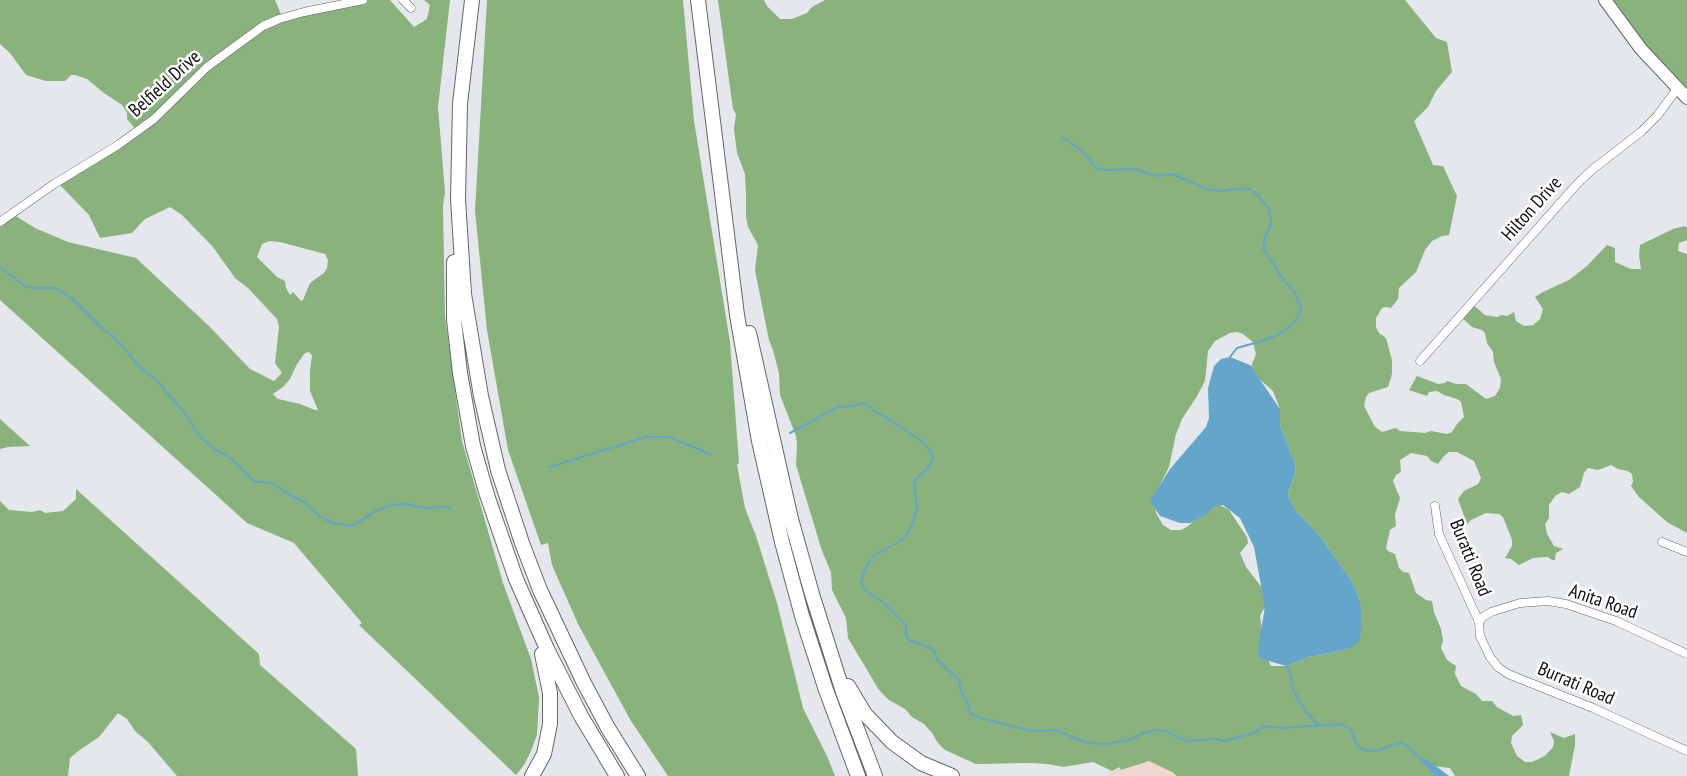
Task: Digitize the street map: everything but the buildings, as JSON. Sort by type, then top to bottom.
[{"type":"highway","points":[[472,0],[460,104],[458,154],[459,218],[464,294],[476,370],[492,445],[513,518],[540,590],[572,661],[608,728],[638,776]]},
{"type":"highway","points":[[698,0],[726,212],[734,289],[759,441],[773,508],[810,640],[858,776]]},
{"type":"highway","points":[[726,212],[760,389],[791,519],[843,692],[875,776]]},
{"type":"highway","points":[[459,218],[454,262],[456,340],[464,398],[480,471],[507,556],[526,603],[566,687],[617,776]]},
{"type":"highway","points":[[812,594],[843,676],[865,714],[882,733],[906,753],[952,776]]},
{"type":"highway","points":[[526,603],[545,664],[551,701],[546,747],[541,762],[532,776]]},
{"type":"main road","points":[[1606,0],[1641,49],[1687,98]]},
{"type":"street","name":"Belfield Drive","points":[[0,222],[54,184],[118,145],[154,119],[207,67],[263,26],[304,12],[363,0]]},
{"type":"street","points":[[403,0],[412,8]]},
{"type":"street","name":"Hilton Drive","points":[[1420,361],[1578,183],[1641,132],[1657,116],[1677,88]]},
{"type":"street","name":"Buratti Road","points":[[1435,506],[1439,534],[1479,622]]},
{"type":"street","points":[[1662,542],[1687,552]]},
{"type":"street","name":"Anita Road","points":[[1479,622],[1491,612],[1520,603],[1548,601],[1566,604],[1616,621],[1687,654]]},
{"type":"street","name":"Burrati Road","points":[[1479,622],[1479,630],[1490,657],[1501,670],[1687,750]]},
{"type":"shaded area","points":[[1149,760],[1173,772],[1176,776],[1109,776],[1111,770],[1119,767],[1121,770]]},
{"type":"green space","points":[[0,0],[275,0],[282,17],[362,0],[390,0],[414,27],[427,19],[430,5],[424,0],[450,0],[438,107],[445,192],[443,206],[445,317],[462,441],[503,583],[531,659],[539,697],[537,735],[524,765],[516,775],[359,625],[362,623],[294,543],[247,523],[0,300],[0,220],[11,213],[35,228],[68,242],[136,258],[209,326],[250,369],[274,381],[282,373],[275,363],[279,327],[277,319],[248,288],[235,278],[213,247],[182,215],[170,207],[145,219],[132,233],[100,238],[89,215],[57,182],[136,130],[127,119],[127,113],[122,105],[87,79],[75,75],[71,75],[65,81],[46,81],[26,75],[10,53],[0,44]],"holes":[[[269,241],[280,242],[325,254],[328,260],[327,268],[324,273],[310,283],[303,300],[301,301],[293,292],[290,295],[285,281],[277,277],[257,257],[262,244]],[[309,352],[312,355],[310,391],[318,410],[278,399],[273,394],[290,379],[297,364],[305,353]]]},
{"type":"green space","points":[[487,0],[683,0],[694,121],[730,342],[739,463],[737,465],[745,508],[777,603],[803,708],[835,776],[668,776],[631,721],[578,624],[552,565],[548,543],[541,545],[508,450],[487,330],[475,211]]},
{"type":"green space","points":[[718,0],[764,0],[767,6],[780,19],[792,19],[807,13],[812,7],[825,0],[1405,0],[1436,38],[1447,42],[1452,72],[1436,91],[1428,107],[1414,121],[1433,165],[1443,166],[1457,196],[1449,235],[1432,241],[1425,250],[1416,272],[1399,288],[1398,299],[1391,308],[1382,308],[1376,318],[1376,327],[1379,333],[1386,338],[1392,360],[1392,374],[1388,387],[1369,393],[1366,397],[1364,406],[1375,427],[1382,432],[1396,428],[1400,431],[1425,433],[1431,431],[1447,434],[1452,432],[1464,417],[1461,402],[1437,391],[1429,392],[1427,396],[1409,390],[1417,376],[1438,384],[1447,381],[1456,384],[1466,384],[1486,399],[1495,396],[1500,388],[1501,379],[1485,333],[1472,327],[1460,316],[1471,303],[1485,315],[1507,316],[1514,312],[1516,321],[1524,326],[1533,325],[1540,319],[1543,309],[1535,297],[1569,280],[1587,266],[1607,245],[1615,248],[1615,262],[1631,269],[1641,269],[1640,245],[1673,229],[1685,226],[1687,228],[1687,240],[1679,243],[1678,251],[1687,254],[1687,533],[1667,522],[1639,497],[1631,486],[1633,482],[1632,474],[1628,471],[1611,465],[1598,470],[1588,468],[1584,473],[1580,487],[1569,494],[1562,492],[1555,496],[1549,505],[1549,518],[1545,524],[1547,534],[1554,546],[1563,549],[1556,553],[1555,560],[1548,557],[1533,558],[1519,565],[1511,559],[1505,558],[1512,546],[1512,540],[1503,517],[1499,514],[1486,513],[1467,524],[1458,499],[1464,491],[1478,484],[1481,478],[1474,461],[1457,452],[1449,452],[1438,464],[1431,461],[1427,456],[1411,453],[1400,460],[1401,472],[1396,475],[1393,481],[1400,498],[1395,514],[1396,526],[1390,530],[1386,548],[1395,554],[1399,568],[1403,572],[1409,573],[1416,593],[1426,600],[1432,601],[1441,629],[1443,640],[1441,648],[1447,660],[1456,666],[1455,674],[1461,686],[1476,694],[1482,701],[1492,701],[1497,707],[1513,716],[1521,715],[1523,725],[1512,736],[1511,743],[1517,756],[1525,762],[1532,762],[1545,756],[1553,747],[1554,741],[1550,732],[1564,738],[1575,734],[1575,745],[1569,776],[1455,776],[1450,768],[1432,766],[1437,776],[1176,776],[1174,773],[1149,761],[1121,770],[1119,767],[1112,771],[1093,762],[1063,767],[1029,763],[976,764],[945,750],[924,724],[912,717],[905,709],[889,700],[879,690],[848,638],[846,618],[832,590],[831,572],[822,551],[796,465],[796,436],[780,395],[779,373],[769,340],[755,270],[758,245],[748,227],[746,216],[745,174],[737,153],[734,129],[736,114],[733,109]],"holes":[[[1237,332],[1253,342],[1256,354],[1251,367],[1257,377],[1273,391],[1280,409],[1280,425],[1296,470],[1288,493],[1289,498],[1297,512],[1320,536],[1351,580],[1360,600],[1351,646],[1348,649],[1309,657],[1286,666],[1271,666],[1265,653],[1260,616],[1263,610],[1271,605],[1263,589],[1246,567],[1240,553],[1248,543],[1247,537],[1229,510],[1218,504],[1210,507],[1181,530],[1171,530],[1163,525],[1156,513],[1155,504],[1159,487],[1169,467],[1176,434],[1182,419],[1205,381],[1208,351],[1215,341],[1230,333]]]},
{"type":"green space","points":[[1606,0],[1687,0],[1687,97]]},
{"type":"green space","points":[[0,419],[30,446],[0,449]]},
{"type":"green space","points":[[76,489],[259,654],[260,665],[356,749],[358,776],[177,776],[148,742],[135,731],[127,719],[118,713],[99,737],[70,758],[68,776],[0,776],[0,501],[9,510],[32,512],[40,510],[45,513],[63,511],[76,499]]},
{"type":"water","points":[[1230,357],[1250,365],[1280,409],[1280,425],[1296,470],[1288,493],[1289,498],[1297,512],[1320,536],[1351,580],[1360,600],[1362,630],[1358,643],[1348,649],[1309,657],[1286,666],[1259,658],[1258,647],[1265,607],[1254,547],[1240,518],[1223,505],[1214,506],[1207,514],[1190,523],[1180,523],[1160,516],[1150,501],[1170,469],[1206,427],[1209,418],[1208,388],[1214,366],[1221,359]]},
{"type":"water","points":[[1416,755],[1429,761],[1449,776],[1435,776]]},
{"type":"waterway","points":[[1063,137],[1083,152],[1096,168],[1106,170],[1133,169],[1158,176],[1173,174],[1207,189],[1224,191],[1239,188],[1249,189],[1257,194],[1269,209],[1271,224],[1263,248],[1280,275],[1295,293],[1301,307],[1300,312],[1295,322],[1283,332],[1269,339],[1237,348],[1230,357]]},
{"type":"waterway","points":[[0,267],[26,287],[54,288],[71,297],[102,328],[114,337],[142,369],[157,381],[183,411],[201,438],[232,459],[254,481],[272,483],[305,503],[319,516],[332,523],[350,526],[377,510],[391,505],[407,504],[422,508],[450,507]]},
{"type":"waterway","points":[[790,433],[838,407],[862,403],[923,442],[932,453],[933,458],[928,468],[914,483],[917,508],[912,526],[903,539],[874,556],[865,569],[861,583],[866,591],[884,603],[903,622],[906,627],[906,636],[909,640],[933,649],[937,659],[960,681],[959,687],[971,714],[1031,731],[1057,730],[1081,741],[1106,744],[1132,739],[1156,730],[1166,731],[1189,741],[1215,739],[1225,741],[1253,733],[1266,726],[1281,728],[1340,724],[1350,728],[1356,744],[1362,749],[1378,750],[1401,743],[1408,746],[1416,755]]},
{"type":"waterway","points":[[550,467],[645,437],[669,437],[710,454]]},
{"type":"waterway","points":[[1286,666],[1289,669],[1293,689],[1305,711],[1318,725]]}]
